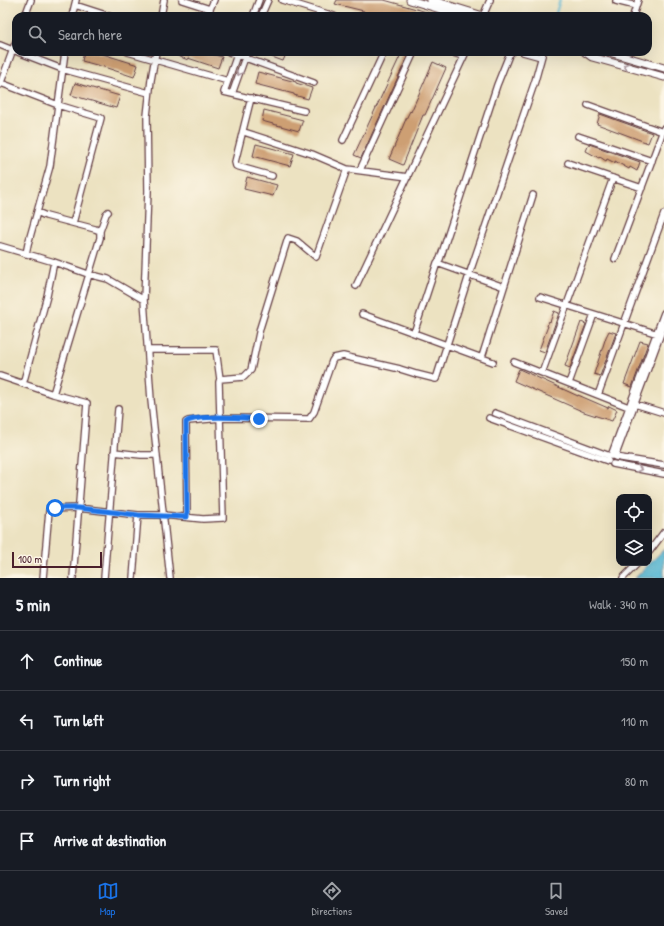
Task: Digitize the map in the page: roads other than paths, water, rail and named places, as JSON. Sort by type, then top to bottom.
[{"type":"street","points":[[26,12],[31,0]]},
{"type":"street","points":[[162,12],[164,0]]},
{"type":"street","points":[[182,0],[210,9]]},
{"type":"street","points":[[209,12],[214,0]]},
{"type":"street","points":[[254,12],[259,0]]},
{"type":"street","points":[[264,12],[268,0]]},
{"type":"street","points":[[282,0],[321,12]]},
{"type":"street","points":[[410,0],[438,3],[469,12]]},
{"type":"street","points":[[431,0],[455,12]]},
{"type":"street","points":[[485,12],[490,0]]},
{"type":"street","points":[[616,1],[637,3]]},
{"type":"street","points":[[75,3],[99,12]]},
{"type":"street","points":[[0,45],[12,50]]},
{"type":"street","points":[[14,56],[0,84],[58,105],[101,118],[73,223]]},
{"type":"street","points":[[29,56],[62,69],[149,93]]},
{"type":"street","points":[[26,254],[50,166],[64,56]]},
{"type":"street","points":[[143,56],[228,82]]},
{"type":"street","points":[[155,56],[149,93],[147,116],[148,191],[144,300],[151,400],[170,578]]},
{"type":"street","points":[[237,56],[224,92],[304,111]]},
{"type":"street","points":[[232,94],[246,56]]},
{"type":"street","points":[[248,56],[314,83]]},
{"type":"street","points":[[343,140],[382,56]]},
{"type":"street","points":[[360,170],[412,56]]},
{"type":"street","points":[[356,286],[463,56]]},
{"type":"street","points":[[414,333],[497,85],[509,56]]},
{"type":"street","points":[[187,517],[186,422],[193,419],[221,418],[308,419],[314,412],[332,361],[334,358],[342,356],[436,379],[469,275],[535,81],[541,56]]},
{"type":"street","points":[[591,56],[664,77]]},
{"type":"street","points":[[623,56],[664,68]]},
{"type":"street","points":[[252,98],[235,162],[236,166],[272,176]]},
{"type":"street","points":[[588,105],[663,130],[615,259]]},
{"type":"street","points":[[244,132],[312,154],[347,169],[408,177]]},
{"type":"street","points":[[578,136],[652,162]]},
{"type":"street","points":[[568,163],[642,188]]},
{"type":"street","points":[[220,378],[244,377],[251,370],[260,328],[288,238],[297,242],[316,257],[347,169]]},
{"type":"street","points":[[542,373],[613,178]]},
{"type":"street","points":[[482,358],[533,195]]},
{"type":"street","points":[[38,212],[100,231]]},
{"type":"street","points":[[53,394],[100,238],[100,231],[108,212]]},
{"type":"street","points":[[598,395],[664,214]]},
{"type":"street","points":[[0,246],[108,279],[144,300]]},
{"type":"street","points":[[23,384],[47,296],[54,262]]},
{"type":"street","points":[[437,263],[504,287]]},
{"type":"street","points":[[540,297],[659,334]]},
{"type":"street","points":[[611,457],[632,407],[659,334],[664,313]]},
{"type":"street","points":[[362,314],[493,362]]},
{"type":"street","points":[[569,383],[594,314]]},
{"type":"street","points":[[659,334],[664,326]]},
{"type":"street","points":[[43,578],[48,511],[50,509],[78,508],[138,515],[163,515],[203,519],[223,518],[220,378],[216,350],[148,350]]},
{"type":"street","points":[[514,362],[632,407],[664,413]]},
{"type":"street","points":[[0,376],[53,394],[87,403],[73,578]]},
{"type":"street","points":[[104,578],[118,409]]},
{"type":"street","points":[[495,413],[611,457],[616,461],[614,464],[664,474]]},
{"type":"street","points":[[489,418],[611,457],[664,465]]},
{"type":"street","points":[[114,452],[157,455]]},
{"type":"street","points":[[133,578],[138,515]]},
{"type":"street","points":[[652,548],[664,532]]},
{"type":"street","points":[[623,578],[635,566]]},
{"type":"water","points":[[664,549],[664,578],[635,578],[647,566],[652,566],[652,561]]},
{"type":"waterway","points":[[556,12],[560,0]]}]
